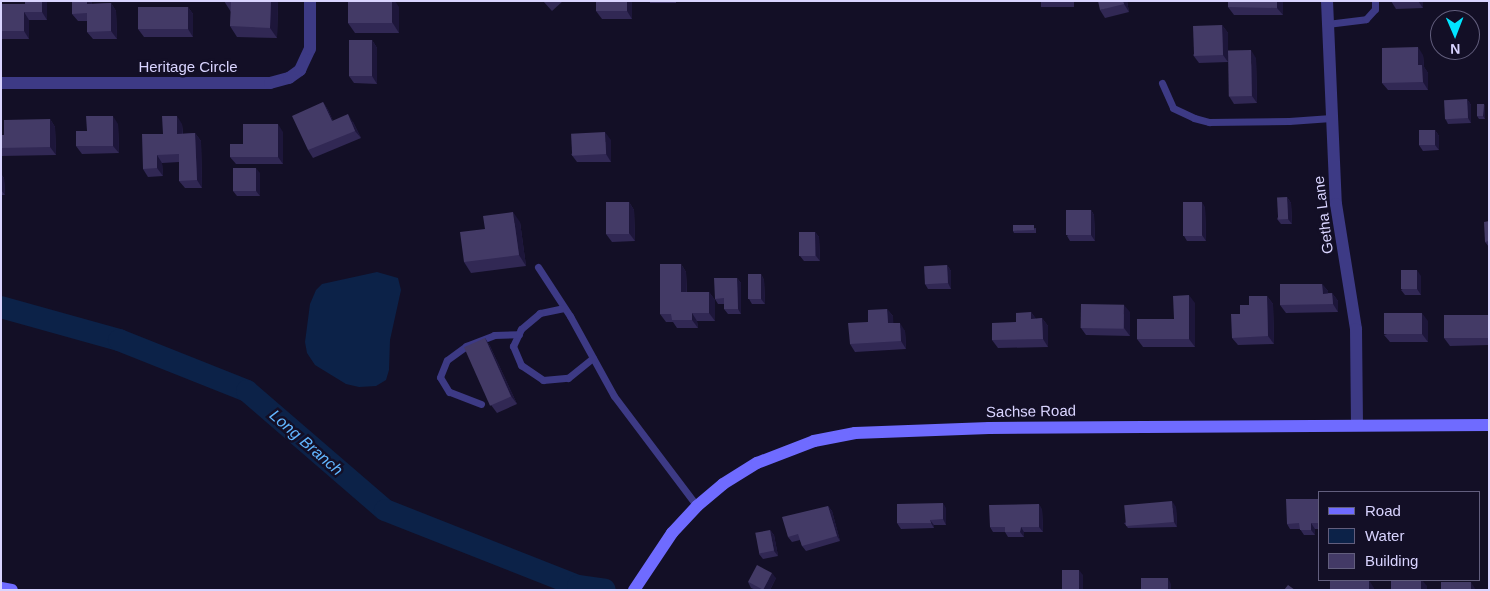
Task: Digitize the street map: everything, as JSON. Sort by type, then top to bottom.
[{"type":"main road","name":"Sachse Road","points":[[634,590],[672,533],[697,506],[723,484],[757,463],[814,441],[855,434],[995,428],[1489,424]]},
{"type":"main road","points":[[1,588],[12,590]]},
{"type":"street","name":"Heritage Circle","points":[[1,83],[270,83],[289,78],[300,70],[310,49],[310,1]]},
{"type":"street","name":"Getha Lane","points":[[1327,1],[1336,204],[1356,329],[1357,424]]},
{"type":"lane","points":[[1327,24],[1366,19],[1375,9],[1375,1]]},
{"type":"lane","points":[[1162,83],[1173,108],[1194,118],[1209,122],[1289,122],[1331,118]]},
{"type":"lane","points":[[538,267],[564,308],[614,396],[697,506]]},
{"type":"lane","points":[[564,308],[540,313],[519,334],[513,346],[522,365],[543,380],[568,378],[593,358]]},
{"type":"lane","points":[[481,404],[449,392],[440,378],[448,360],[466,346],[494,334],[519,334]]},
{"type":"water","points":[[377,272],[398,278],[401,290],[390,340],[389,370],[386,380],[376,386],[359,387],[346,384],[315,365],[307,353],[305,342],[310,304],[316,290],[322,284]]},
{"type":"building","points":[[25,1],[42,1],[42,12],[24,12],[24,31],[1,31],[1,4],[25,4]]},
{"type":"building","points":[[72,1],[87,1],[87,4],[111,3],[111,31],[87,32],[87,13],[72,14]]},
{"type":"building","points":[[224,1],[271,1],[270,28],[230,26],[231,2]]},
{"type":"building","points":[[348,1],[392,1],[392,23],[348,23]]},
{"type":"building","points":[[596,1],[627,1],[627,11],[596,11]]},
{"type":"building","points":[[1098,1],[1123,1],[1124,4],[1100,10]]},
{"type":"building","points":[[1228,1],[1277,1],[1277,8],[1228,7]]},
{"type":"building","points":[[138,7],[188,7],[188,29],[138,29]]},
{"type":"building","points":[[1222,25],[1223,55],[1194,56],[1193,26]]},
{"type":"building","points":[[349,40],[372,40],[372,76],[349,76]]},
{"type":"building","points":[[1418,47],[1418,65],[1422,65],[1423,82],[1382,83],[1382,48]]},
{"type":"building","points":[[1228,50],[1251,50],[1252,96],[1229,96]]},
{"type":"building","points":[[1467,99],[1468,118],[1445,119],[1444,100]]},
{"type":"building","points":[[323,102],[332,121],[348,114],[355,131],[308,150],[292,116]]},
{"type":"building","points":[[1477,104],[1484,104],[1483,116],[1477,116]]},
{"type":"building","points":[[86,116],[113,116],[113,146],[76,146],[76,131],[87,131]]},
{"type":"building","points":[[162,116],[177,116],[177,134],[195,133],[197,180],[179,181],[179,154],[157,155],[157,168],[143,169],[142,134],[163,134]]},
{"type":"building","points":[[50,119],[50,147],[1,148],[1,135],[4,135],[4,120]]},
{"type":"building","points":[[243,124],[278,124],[278,157],[230,157],[230,144],[243,144]]},
{"type":"building","points":[[1419,130],[1435,130],[1435,145],[1419,145]]},
{"type":"building","points":[[605,132],[606,154],[572,156],[571,134]]},
{"type":"building","points":[[233,168],[256,168],[256,191],[233,191]]},
{"type":"building","points":[[1287,197],[1288,219],[1278,219],[1277,198]]},
{"type":"building","points":[[606,202],[629,202],[629,234],[606,234]]},
{"type":"building","points":[[1183,202],[1202,202],[1202,236],[1183,236]]},
{"type":"building","points":[[1066,210],[1091,210],[1091,235],[1066,235]]},
{"type":"building","points":[[513,212],[519,255],[464,262],[460,232],[485,229],[483,216]]},
{"type":"building","points":[[1489,221],[1489,241],[1485,242],[1484,222]]},
{"type":"building","points":[[1013,225],[1034,225],[1034,230],[1013,231]]},
{"type":"building","points":[[799,232],[815,232],[815,256],[799,256]]},
{"type":"building","points":[[660,264],[681,264],[681,292],[709,292],[709,313],[692,313],[692,320],[672,320],[671,314],[660,314]]},
{"type":"building","points":[[947,265],[948,283],[925,284],[924,266]]},
{"type":"building","points":[[1401,270],[1417,270],[1417,289],[1401,289]]},
{"type":"building","points":[[748,274],[761,274],[761,299],[748,299]]},
{"type":"building","points":[[714,278],[737,278],[738,309],[724,309],[724,298],[715,299]]},
{"type":"building","points":[[1280,284],[1322,284],[1323,294],[1332,293],[1333,304],[1280,305]]},
{"type":"building","points":[[1189,295],[1189,339],[1137,339],[1137,319],[1174,319],[1173,296]]},
{"type":"building","points":[[1249,296],[1267,296],[1268,336],[1232,338],[1231,314],[1240,314],[1240,305],[1249,305]]},
{"type":"building","points":[[1081,304],[1124,305],[1124,329],[1081,328]]},
{"type":"building","points":[[887,309],[888,323],[900,323],[901,341],[850,344],[848,323],[868,322],[868,310]]},
{"type":"building","points":[[1031,312],[1031,319],[1042,318],[1043,339],[992,340],[992,323],[1016,322],[1016,313]]},
{"type":"building","points":[[1384,313],[1422,313],[1422,334],[1384,334]]},
{"type":"building","points":[[1444,315],[1489,315],[1489,338],[1444,338]]},
{"type":"building","points":[[485,338],[511,396],[490,406],[464,347]]},
{"type":"building","points":[[1286,499],[1318,499],[1318,523],[1311,523],[1311,530],[1300,530],[1299,523],[1287,524]]},
{"type":"building","points":[[1172,501],[1174,522],[1126,526],[1124,505]]},
{"type":"building","points":[[943,503],[943,519],[930,520],[931,523],[897,523],[897,504]]},
{"type":"building","points":[[1039,504],[1039,527],[1021,527],[1020,532],[1005,532],[1005,527],[990,527],[989,505]]},
{"type":"building","points":[[828,506],[837,536],[802,546],[798,534],[788,537],[782,517]]},
{"type":"building","points":[[770,530],[774,551],[759,553],[755,533]]},
{"type":"building","points":[[757,565],[772,573],[763,590],[748,582]]},
{"type":"building","points":[[1062,570],[1079,570],[1079,590],[1062,590]]},
{"type":"building","points":[[1141,578],[1168,578],[1168,590],[1141,590]]},
{"type":"building","points":[[1330,581],[1369,581],[1369,590],[1330,590]]},
{"type":"building","points":[[1391,581],[1421,581],[1421,590],[1391,590]]},
{"type":"building","points":[[1441,582],[1471,582],[1471,590],[1441,590]]},
{"type":"building","points":[[1288,585],[1295,590],[1284,590]]},
{"type":"waterway","name":"Long Branch","points":[[1,307],[119,340],[247,391],[385,510],[578,586],[605,590]]}]
